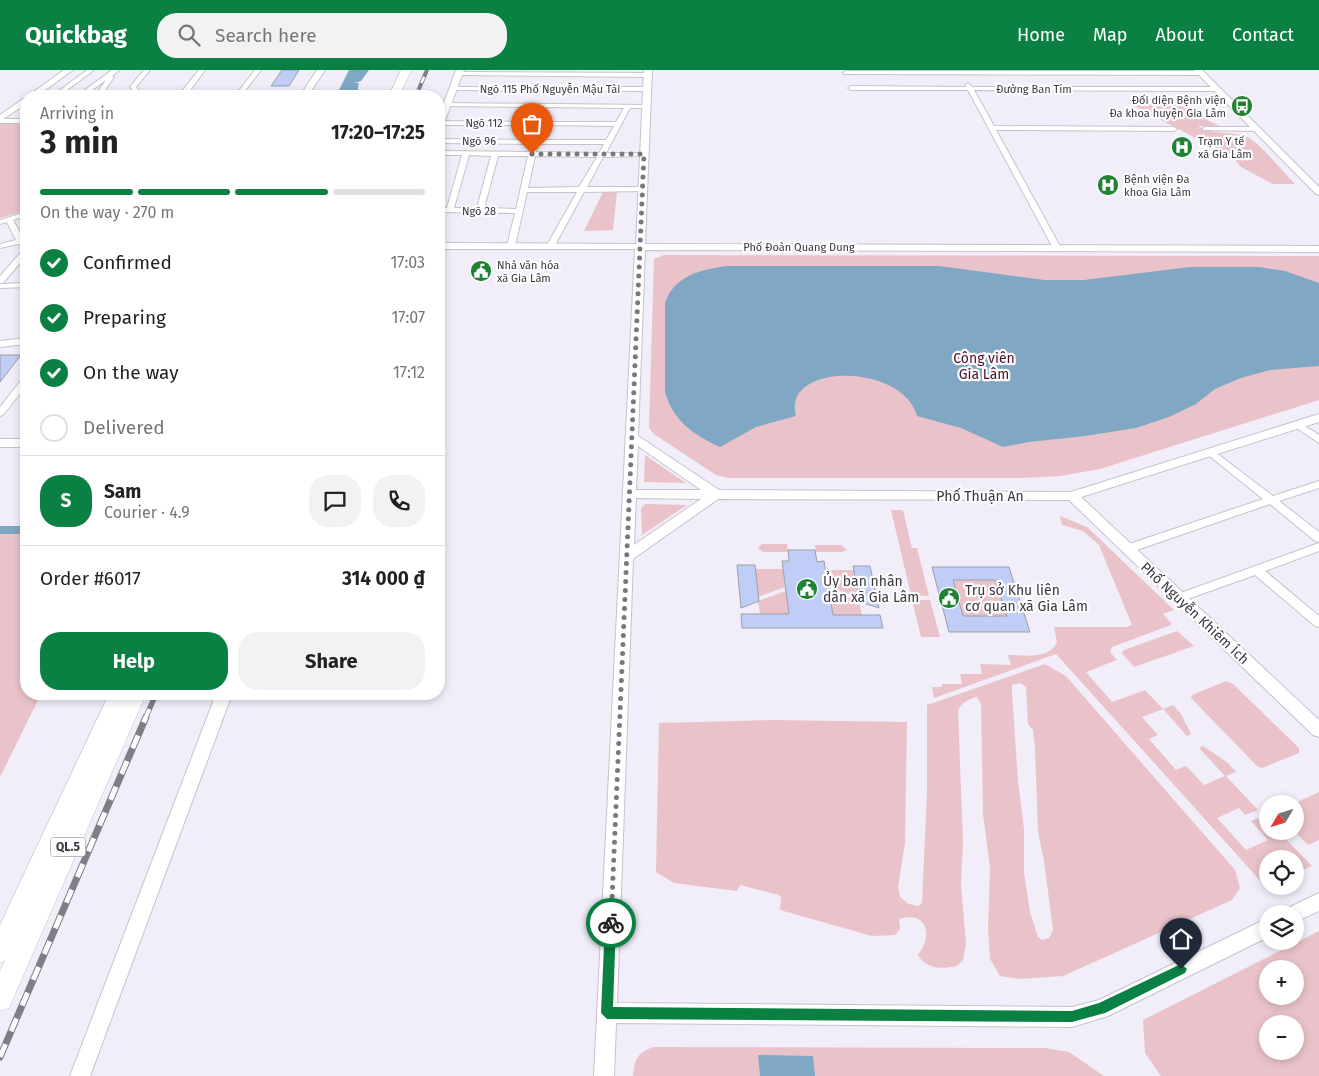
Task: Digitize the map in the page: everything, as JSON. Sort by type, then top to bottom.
[{"type":"highway","points":[[397,90],[406,70]]},
{"type":"highway","points":[[406,90],[415,70]]},
{"type":"highway","name":"QL.5","points":[[0,999],[116,700]]},
{"type":"highway","name":"QL.5","points":[[0,951],[133,700]]},
{"type":"main road","points":[[1200,72],[1317,190]]},
{"type":"street","points":[[41,90],[69,70]]},
{"type":"street","points":[[63,90],[91,70]]},
{"type":"street","points":[[135,90],[133,87],[147,70]]},
{"type":"street","points":[[188,90],[202,70]]},
{"type":"street","points":[[243,90],[258,70]]},
{"type":"street","points":[[308,90],[321,70]]},
{"type":"street","points":[[846,73],[888,71],[1200,72]]},
{"type":"street","points":[[961,71],[1057,248]]},
{"type":"street","points":[[88,90],[114,72]]},
{"type":"street","points":[[102,90],[114,72]]},
{"type":"street","points":[[604,1076],[648,72],[459,72],[446,106],[646,106]]},
{"type":"street","points":[[1077,72],[1090,89]]},
{"type":"street","name":"Đường Ban Tím","points":[[851,88],[1217,89]]},
{"type":"street","name":"Ngõ 115 Phố Nguyễn Mậu Tài","points":[[453,89],[647,89]]},
{"type":"street","points":[[0,120],[20,105]]},
{"type":"street","points":[[511,246],[543,106]]},
{"type":"street","points":[[550,246],[628,106]]},
{"type":"street","points":[[0,120],[18,121]]},
{"type":"street","name":"Ngõ 112","points":[[445,125],[618,124]]},
{"type":"street","points":[[993,128],[1174,129]]},
{"type":"street","points":[[1204,129],[1257,130]]},
{"type":"street","name":"Ngõ 96","points":[[445,140],[608,142]]},
{"type":"street","points":[[445,153],[644,154]]},
{"type":"street","points":[[450,210],[466,153]]},
{"type":"street","points":[[480,210],[495,153]]},
{"type":"street","points":[[524,190],[643,189]]},
{"type":"street","name":"Ngõ 28","points":[[445,210],[519,211]]},
{"type":"street","points":[[0,222],[20,216]]},
{"type":"street","points":[[9,220],[20,239]]},
{"type":"street","points":[[0,246],[20,244]]},
{"type":"street","name":"Phố Đoàn Quang Dung","points":[[445,246],[1319,249]]},
{"type":"street","points":[[0,281],[20,259]]},
{"type":"street","points":[[0,286],[20,286]]},
{"type":"street","points":[[0,344],[20,342]]},
{"type":"street","points":[[0,413],[20,389]]},
{"type":"street","name":"Phố Thuận An","points":[[629,494],[1072,496],[1319,418]]},
{"type":"street","points":[[1298,425],[1319,440]]},
{"type":"street","points":[[627,557],[716,494],[632,438]]},
{"type":"street","points":[[0,443],[20,443]]},
{"type":"street","points":[[1210,452],[1319,538]]},
{"type":"street","points":[[1128,549],[1319,484]]},
{"type":"street","name":"Phố Nguyễn Khiêm Ích","points":[[1072,496],[1319,730]]},
{"type":"street","points":[[1179,598],[1319,547]]},
{"type":"street","points":[[1257,570],[1319,623]]},
{"type":"street","points":[[80,1076],[222,700]]},
{"type":"street","points":[[1304,909],[1319,902]]},
{"type":"street","points":[[607,1013],[1072,1017],[1101,1009],[1259,931]]},
{"type":"green space","points":[[1164,97],[1219,126],[1198,126],[1204,129],[1241,135],[1252,140],[1295,184],[1273,184],[1241,167],[1229,153],[1201,141],[1129,103]]},
{"type":"green space","points":[[0,122],[20,122],[20,213],[0,218]]},
{"type":"green space","points":[[603,192],[617,192],[613,230],[584,231]]},
{"type":"green space","name":"Công viên Gia Lâm","points":[[664,255],[1319,256],[1319,400],[1100,469],[1060,476],[1022,478],[728,478],[716,475],[654,434],[649,428],[654,259]]},
{"type":"green space","points":[[645,455],[686,483],[644,482]]},
{"type":"green space","points":[[646,504],[687,505],[642,535],[641,508]]},
{"type":"green space","points":[[891,510],[903,510],[912,548],[917,548],[929,596],[911,595]]},
{"type":"green space","points":[[1060,516],[1087,527],[1174,610],[1163,614],[1171,625],[1112,647],[1110,652],[1117,660],[1086,672],[1112,702],[1145,690],[1163,709],[1142,717],[1158,735],[1149,739],[1176,770],[1186,766],[1204,785],[1225,776],[1199,748],[1203,746],[1228,763],[1236,772],[1226,776],[1258,810],[1245,815],[1239,808],[1217,818],[1246,850],[1268,840],[1287,840],[1296,850],[1259,850],[1259,879],[1056,654],[934,698],[932,687],[942,687],[942,684],[962,684],[960,674],[982,674],[980,664],[1011,665],[1008,655],[1028,656],[1048,652],[1057,643],[1054,627],[1126,627],[1132,625],[1099,545],[1083,531],[1062,525]]},
{"type":"green space","points":[[0,527],[20,527],[20,700],[38,700],[0,777]]},
{"type":"green space","points":[[762,544],[787,544],[788,552],[763,552],[758,548]]},
{"type":"green space","points":[[815,545],[841,545],[847,550],[842,552],[816,552]]},
{"type":"green space","points":[[755,569],[783,569],[785,587],[758,597]]},
{"type":"green space","points":[[825,570],[854,570],[859,597],[828,587]]},
{"type":"green space","points":[[953,580],[995,580],[1007,616],[963,616]]},
{"type":"green space","points":[[786,591],[789,614],[760,614],[758,601]]},
{"type":"green space","points":[[829,591],[859,601],[862,615],[833,615]]},
{"type":"green space","points":[[912,600],[930,600],[940,637],[921,637]]},
{"type":"green space","points":[[1177,631],[1194,646],[1134,667],[1122,653],[1124,650]]},
{"type":"green space","points":[[1045,664],[1066,676],[1235,870],[1240,888],[1232,900],[1063,976],[1019,979],[1000,976],[990,959],[988,928],[990,868],[983,814],[981,704],[977,697],[966,702],[958,711],[963,842],[961,884],[966,944],[963,960],[957,966],[935,967],[922,960],[918,955],[923,948],[925,940],[925,926],[922,921],[916,918],[899,919],[900,929],[895,935],[872,936],[780,910],[781,897],[779,895],[740,885],[737,891],[674,883],[656,872],[659,723],[773,720],[907,722],[905,843],[898,887],[900,897],[909,904],[918,906],[922,903],[927,791],[927,705]],"holes":[[[1020,683],[1026,687],[1028,724],[1033,730],[1035,748],[1038,832],[1044,861],[1053,930],[1049,938],[1042,940],[1038,937],[1030,912],[1024,872],[1024,829],[1018,781],[1012,692],[1012,685]]]},
{"type":"green space","points":[[1226,681],[1233,684],[1299,748],[1299,753],[1262,768],[1257,766],[1191,698],[1192,695]]},
{"type":"green space","points":[[1173,705],[1181,714],[1191,734],[1187,736],[1163,709]]},
{"type":"green space","points":[[1319,792],[1319,840],[1308,845],[1303,840],[1304,799]]},
{"type":"green space","points":[[1259,818],[1259,830],[1251,821]]},
{"type":"green space","points":[[1304,858],[1312,866],[1304,870]]},
{"type":"green space","points":[[1319,931],[1319,1076],[1161,1076],[1145,1053],[1143,1020],[1259,961],[1259,1005],[1304,1005],[1304,960],[1262,960],[1281,950],[1304,950],[1304,939]]},
{"type":"green space","points":[[653,1047],[1045,1048],[1069,1052],[1104,1076],[633,1076],[637,1058],[643,1052]]},
{"type":"water","points":[[349,70],[369,70],[361,81],[355,83],[359,83],[358,90],[339,90]]},
{"type":"water","name":"Công viên Gia Lâm","points":[[728,266],[939,266],[1045,280],[1084,280],[1190,267],[1259,267],[1285,271],[1319,283],[1319,366],[1270,370],[1241,378],[1215,389],[1196,404],[1169,417],[1136,428],[1003,447],[961,428],[917,416],[907,398],[890,386],[868,378],[845,376],[824,378],[806,386],[796,399],[796,416],[756,427],[720,447],[693,432],[679,419],[673,411],[665,392],[665,303],[669,294],[682,280],[708,269]]},
{"type":"water","points":[[758,1055],[813,1056],[815,1076],[760,1076]]},
{"type":"building","points":[[282,70],[299,70],[289,86],[271,86]]},
{"type":"building","points":[[0,355],[20,355],[20,356],[0,382]]},
{"type":"building","name":"Ủy ban nhân dân xã Gia Lâm","points":[[788,550],[815,550],[817,562],[824,561],[833,615],[880,615],[883,628],[742,628],[741,614],[789,614],[782,561],[789,561]]},
{"type":"building","points":[[737,565],[755,565],[759,601],[741,608]]},
{"type":"building","points":[[853,566],[870,566],[879,608],[860,602]]},
{"type":"building","name":"Trụ sở Khu liên cơ quan xã Gia Lâm","points":[[932,567],[1009,567],[1030,632],[949,632]],"holes":[[[953,580],[995,580],[1007,616],[963,616]]]},
{"type":"waterway","points":[[0,530],[20,530]]},
{"type":"railway","points":[[419,90],[427,70]]},
{"type":"railway","points":[[145,719],[153,700]]},
{"type":"railway","points":[[0,1057],[146,717]]},
{"type":"way so far","points":[[532,154],[644,154],[611,923]]},
{"type":"place","name":"Đối diện Bệnh viện Đa khoa huyện Gia Lâm","points":[[1242,106]]},
{"type":"place","name":"Trạm Y tế xã Gia Lâm","points":[[1182,147]]},
{"type":"place","name":"Bệnh viện Đa khoa Gia Lâm","points":[[1108,185]]},
{"type":"place","name":"Nhà văn hóa xã Gia Lâm","points":[[481,271]]},
{"type":"place","name":"Ủy ban nhân dân xã Gia Lâm","points":[[807,589]]},
{"type":"place","name":"Trụ sở Khu liên cơ quan xã Gia Lâm","points":[[949,598]]},
{"type":"route","points":[[611,923],[607,1013],[1072,1017],[1101,1009],[1181,969]]}]
